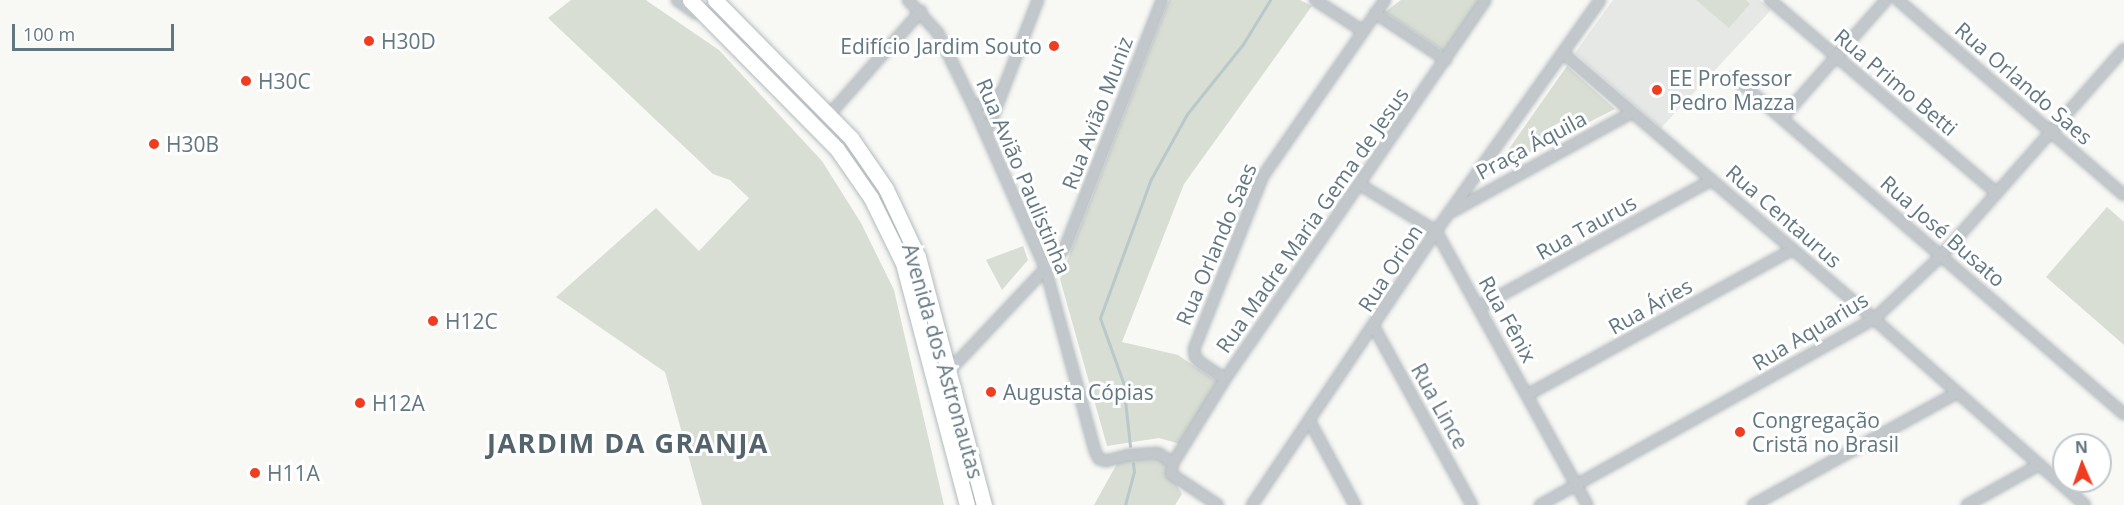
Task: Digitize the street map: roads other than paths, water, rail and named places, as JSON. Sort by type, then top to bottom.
[{"type":"main road","name":"Avenida dos Astronautas","points":[[690,0],[837,149],[871,198],[903,263],[967,505]]},
{"type":"main road","name":"Avenida dos Astronautas","points":[[715,0],[851,138],[886,189],[918,257],[984,505]]},
{"type":"street","points":[[678,0],[728,37]]},
{"type":"street","points":[[727,0],[736,21]]},
{"type":"street","name":"Rua Avião Paulistinha","points":[[908,0],[921,11],[938,33],[974,107],[1045,267],[1095,452],[1100,459],[1106,461],[1130,455],[1158,453],[1173,464]]},
{"type":"street","points":[[986,134],[1038,0]]},
{"type":"street","name":"Rua Avião Muniz","points":[[949,371],[1065,248],[1162,0]]},
{"type":"street","points":[[1315,0],[1363,31]]},
{"type":"street","name":"Rua Orlando Saes","points":[[1225,379],[1195,357],[1194,349],[1263,176],[1385,0]]},
{"type":"street","name":"Rua Madre Maria Gema de Jesus","points":[[1173,464],[1225,379],[1485,0]]},
{"type":"street","name":"Rua Orion","points":[[1252,505],[1374,327],[1436,231],[1564,54],[1600,0]]},
{"type":"street","name":"Rua Primo Betti","points":[[1770,0],[1997,193]]},
{"type":"street","points":[[1782,118],[1886,0]]},
{"type":"street","name":"Rua Orlando Saes","points":[[1898,0],[2124,195]]},
{"type":"street","points":[[829,115],[921,11]]},
{"type":"street","points":[[1375,13],[1446,60]]},
{"type":"street","name":"Rua Aquarius","points":[[1540,505],[1874,320],[1941,256],[2124,49]]},
{"type":"street","name":"Rua Centaurus","points":[[1564,54],[2085,505]]},
{"type":"street","name":"Rua José Busato","points":[[1735,78],[2124,414]]},
{"type":"street","points":[[974,107],[993,101],[1005,88]]},
{"type":"street","name":"Praça Áquila","points":[[1450,213],[1486,190],[1631,113]]},
{"type":"street","points":[[1477,174],[1486,190]]},
{"type":"street","name":"Rua Taurus","points":[[1479,307],[1712,180]]},
{"type":"street","name":"Rua Fênix","points":[[1359,184],[1436,231],[1587,505]]},
{"type":"street","name":"Rua Áries","points":[[1527,395],[1792,250]]},
{"type":"street","name":"Rua Lince","points":[[1374,327],[1472,505]]},
{"type":"street","points":[[1754,505],[1957,393]]},
{"type":"street","points":[[1309,420],[1355,505]]},
{"type":"street","points":[[1173,464],[1171,474],[1218,505]]},
{"type":"street","points":[[1967,505],[2039,465]]},
{"type":"waterway","points":[[1130,446],[1123,382],[1100,318],[1151,179],[1187,114],[1243,44],[1270,0]]},
{"type":"waterway","points":[[1125,505],[1134,472],[1133,463]]},
{"type":"place","name":"H30D","points":[[369,41]]},
{"type":"place","name":"Edifício Jardim Souto","points":[[1054,46]]},
{"type":"place","name":"H30C","points":[[246,81]]},
{"type":"place","name":"EE Professor Pedro Mazza","points":[[1657,90]]},
{"type":"place","name":"H30B","points":[[154,144]]},
{"type":"place","name":"H12C","points":[[433,321]]},
{"type":"place","name":"Augusta Cópias","points":[[991,392]]},
{"type":"place","name":"H12A","points":[[360,403]]},
{"type":"place","name":"Congregação Cristã no Brasil","points":[[1740,432]]},
{"type":"place","name":"H11A","points":[[255,473]]},
{"type":"district","name":"JARDIM DA GRANJA","points":[[628,443]]}]
